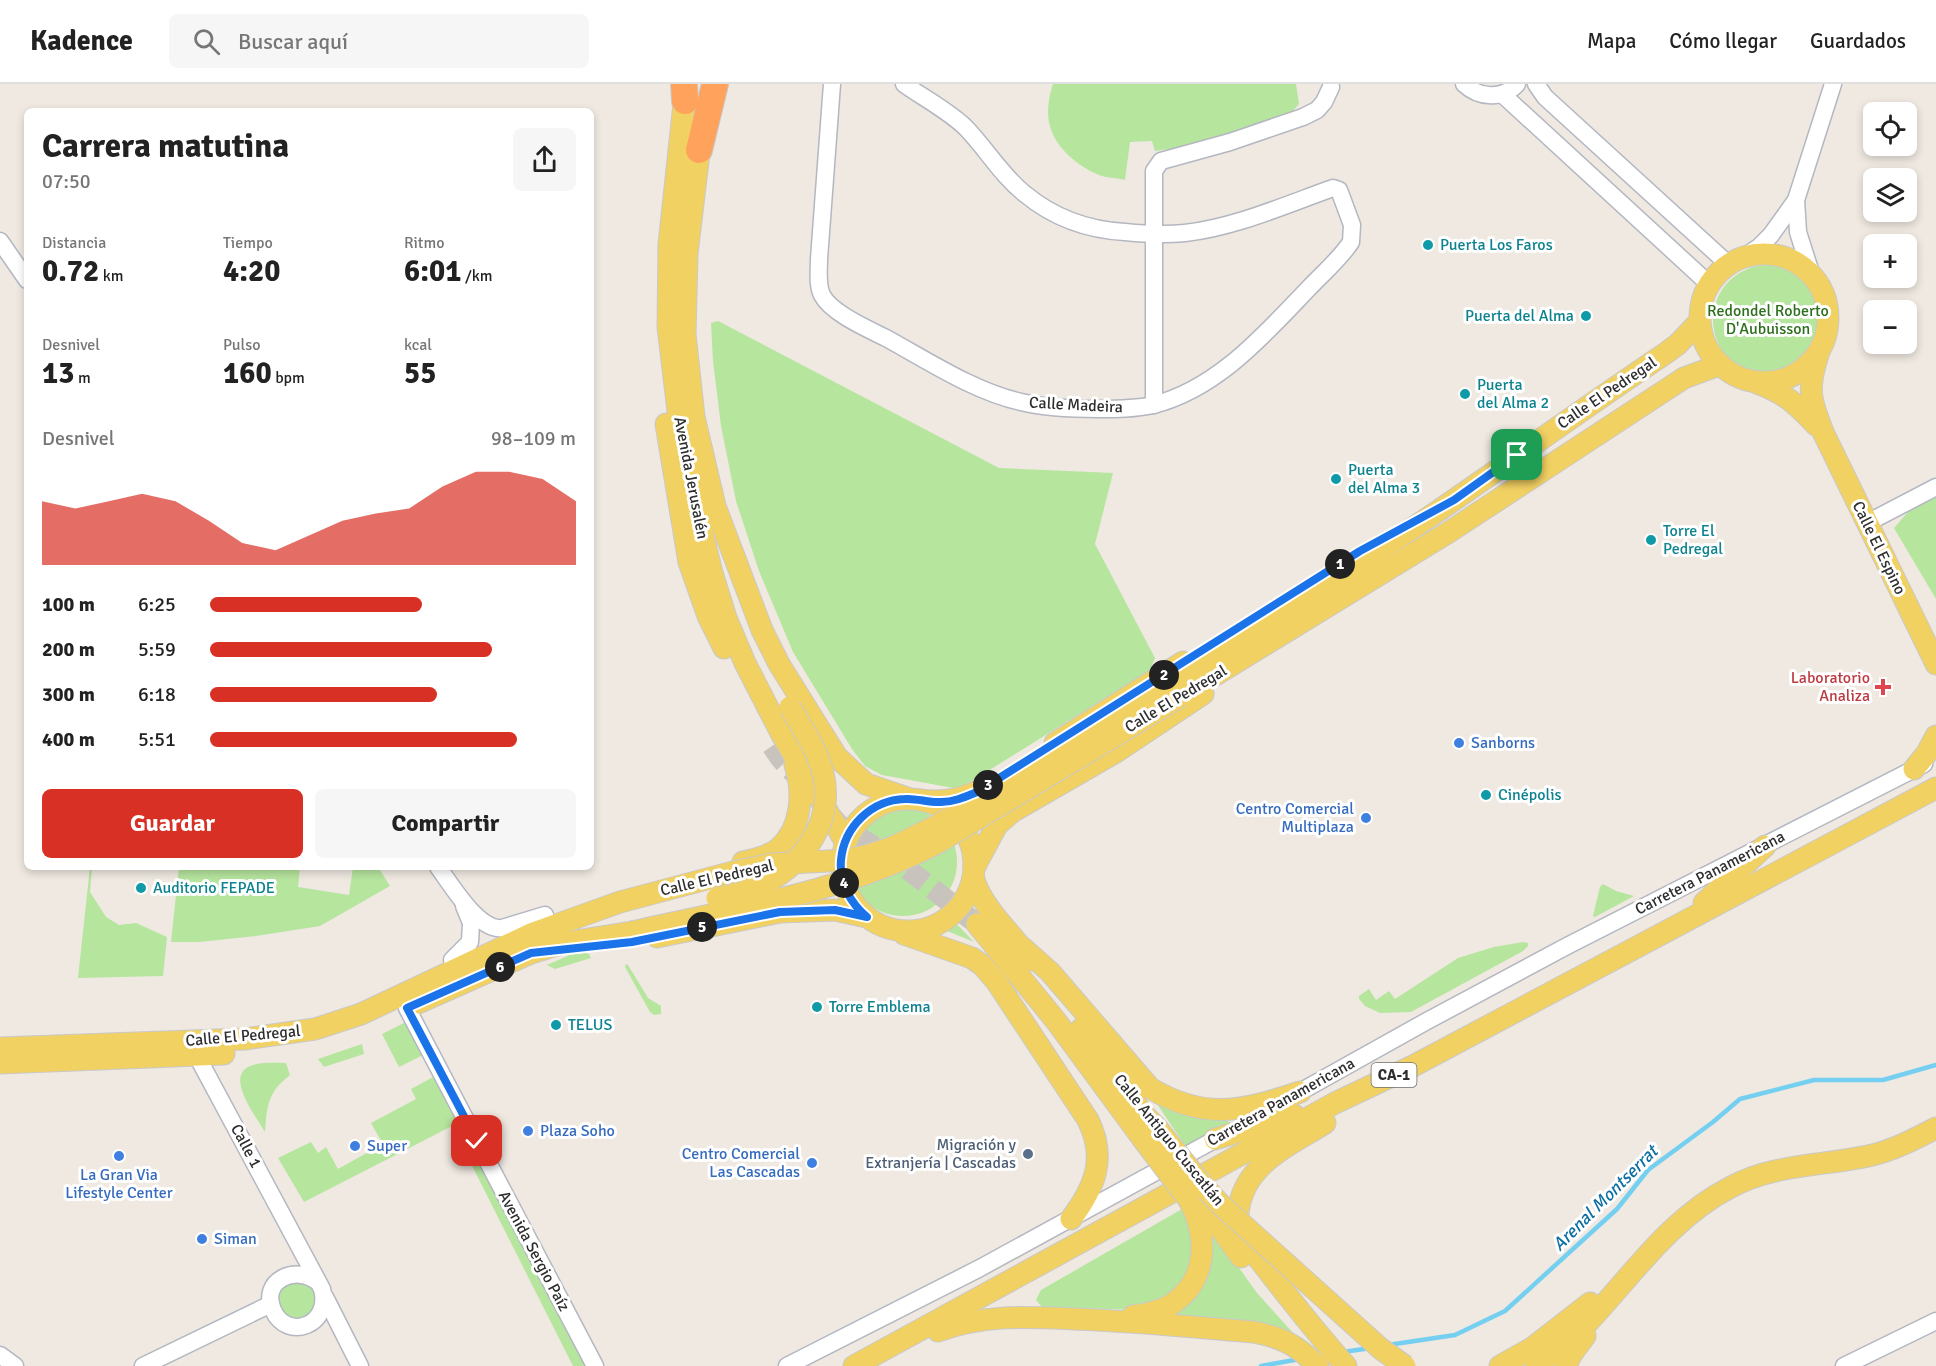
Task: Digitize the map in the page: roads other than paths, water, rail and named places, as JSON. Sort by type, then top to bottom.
[{"type":"highway","points":[[699,150],[715,84]]},
{"type":"main road","name":"Avenida Jerusalén","points":[[708,84],[687,254],[685,334],[694,417],[715,506],[762,630],[779,664],[841,763],[866,784],[913,799]]},
{"type":"main road","name":"Avenida Jerusalén","points":[[685,90],[669,244],[668,327],[678,411],[701,529],[726,618],[777,740],[843,850]]},
{"type":"main road","points":[[1762,254],[1780,256],[1796,262],[1811,273],[1828,303],[1830,321],[1819,354],[1807,367],[1791,377],[1772,382],[1753,382],[1735,376],[1710,354],[1699,322],[1701,302],[1709,284],[1736,261],[1762,254]]},
{"type":"main road","name":"Calle El Pedregal","points":[[0,1063],[197,1056],[286,1047],[346,1035],[582,932],[634,926],[864,876],[906,858],[939,842],[1177,690],[1678,344],[1699,322]]},
{"type":"main road","name":"Calle El Espino","points":[[1819,354],[1811,377],[1812,403],[1823,432],[1936,664]]},
{"type":"main road","name":"Calle El Pedregal","points":[[0,1048],[245,1039],[329,1026],[374,1008],[531,934],[620,902],[753,867],[790,862],[846,860],[893,847],[936,826],[1305,620],[1449,532],[1684,378],[1719,364]]},
{"type":"main road","name":"Calle El Espino","points":[[1753,382],[1777,390],[1792,400],[1823,432]]},
{"type":"main road","points":[[867,917],[858,909],[848,893],[842,876],[843,850],[857,822],[869,810],[890,801],[913,799],[953,801],[977,792],[1360,551],[1454,500]]},
{"type":"main road","points":[[634,926],[756,888],[795,863],[805,853],[824,809],[824,781],[816,753],[753,640],[744,619],[725,554],[715,506]]},
{"type":"main road","points":[[890,928],[914,931],[942,921],[952,914],[964,900],[987,840],[997,825],[1012,812],[1116,752],[1187,706],[1305,620]]},
{"type":"main road","points":[[1914,768],[1927,753],[1936,736]]},
{"type":"main road","points":[[374,1008],[398,988],[545,915],[614,892],[762,858],[778,849],[788,837],[795,822],[800,801],[800,786],[796,767],[777,740]]},
{"type":"main road","name":"Carretera Panamericana","points":[[854,1366],[1335,1103],[1413,1066],[1936,788]]},
{"type":"main road","points":[[913,799],[943,808],[958,822],[971,843],[974,873]]},
{"type":"main road","points":[[1695,916],[1707,900],[1764,846]]},
{"type":"main road","points":[[730,866],[773,859],[824,856],[843,850]]},
{"type":"main road","name":"Calle Antiguo Cuscatlán","points":[[974,873],[982,897],[994,915],[1023,948],[1149,1128],[1222,1206],[1381,1349],[1405,1366]]},
{"type":"main road","points":[[531,953],[632,942],[780,912],[835,910],[867,917],[890,928],[972,958],[982,965],[996,981],[1088,1120],[1096,1141],[1098,1158],[1096,1173],[1088,1195],[1071,1219]]},
{"type":"main road","points":[[977,924],[1056,1021],[1149,1128],[1193,1197],[1279,1305],[1304,1342],[1335,1365]]},
{"type":"main road","points":[[1023,948],[1050,972],[1150,1088],[1167,1098],[1208,1109],[1237,1110],[1300,1092]]},
{"type":"main road","points":[[1335,1365],[1296,1306],[1239,1232],[1238,1215],[1245,1188],[1255,1172],[1270,1159],[1413,1066]]},
{"type":"main road","points":[[1215,1139],[1335,1103]]},
{"type":"main road","points":[[1500,1366],[1532,1348],[1575,1316],[1671,1231],[1719,1193],[1760,1174],[1790,1167],[1870,1156],[1910,1142],[1936,1128]]},
{"type":"main road","points":[[1109,1320],[1145,1314],[1166,1307],[1176,1302],[1190,1287],[1200,1266],[1202,1244],[1193,1197]]},
{"type":"main road","points":[[1536,1366],[1575,1336],[1671,1231]]},
{"type":"main road","points":[[1566,1366],[1576,1347],[1616,1302],[1646,1258]]},
{"type":"main road","points":[[876,1355],[952,1326],[1007,1316],[1109,1320],[1254,1332],[1304,1342]]},
{"type":"street","name":"Calle Madeira","points":[[832,84],[818,279],[821,295],[830,306],[856,322],[952,374],[1002,396],[1050,408],[1128,409],[1154,405],[1180,395],[1210,378],[1255,343],[1348,247],[1352,237],[1352,225],[1339,190],[1333,188],[1246,219],[1195,231],[1153,234]]},
{"type":"street","points":[[904,84],[963,125],[1014,184],[1042,207],[1083,226],[1112,232],[1153,234]]},
{"type":"street","points":[[1464,84],[1472,91],[1492,96],[1502,94],[1517,84]]},
{"type":"street","points":[[1536,84],[1545,97],[1736,261],[1759,247],[1771,235],[1796,200],[1833,84]]},
{"type":"street","points":[[1154,405],[1154,171],[1161,162],[1303,117],[1317,110],[1333,85]]},
{"type":"street","points":[[1502,94],[1709,284]]},
{"type":"street","points":[[1796,200],[1798,232],[1811,273]]},
{"type":"street","points":[[0,240],[24,276]]},
{"type":"street","points":[[1867,523],[1936,487]]},
{"type":"street","name":"Carretera Panamericana","points":[[787,1366],[1071,1219],[1427,1021],[1567,946],[1936,758]]},
{"type":"street","points":[[440,870],[462,900],[487,926],[496,928],[513,925],[545,915]]},
{"type":"street","points":[[452,960],[470,942],[471,923],[462,900]]},
{"type":"street","name":"Avenida Sergio Paíz","points":[[407,1008],[595,1366]]},
{"type":"street","name":"Calle 1","points":[[197,1056],[360,1366]]},
{"type":"street","points":[[294,1237],[295,1257],[286,1275],[273,1290],[271,1304],[277,1317],[291,1326],[308,1325],[324,1329],[345,1340]]},
{"type":"street","points":[[286,1275],[306,1275],[321,1290],[321,1314],[308,1325]]},
{"type":"street","points":[[143,1366],[271,1304]]},
{"type":"street","points":[[1844,1366],[1936,1321]]},
{"type":"street","points":[[0,1355],[15,1366]]},
{"type":"waterway","name":"Arenal Montserrat","points":[[1388,1345],[1455,1335],[1505,1311],[1617,1209],[1648,1170],[1740,1099],[1814,1080],[1883,1080],[1936,1065]]},
{"type":"waterway","name":"Arenal Montserrat","points":[[1343,1352],[1371,1348]]},
{"type":"waterway","name":"Arenal Montserrat","points":[[1261,1366],[1300,1359]]},
{"type":"tunnel","points":[[772,746],[804,784]]},
{"type":"tunnel","points":[[832,817],[840,826],[896,860],[977,924]]},
{"type":"place","name":"Puerta Los Faros","points":[[1428,245]]},
{"type":"place","name":"Puerta del Alma","points":[[1586,316]]},
{"type":"place","name":"Puerta del Alma 2","points":[[1465,394]]},
{"type":"place","name":"Puerta del Alma 3","points":[[1336,479]]},
{"type":"place","name":"Torre El Pedregal","points":[[1651,540]]},
{"type":"place","name":"Laboratorio Analiza","points":[[1883,687]]},
{"type":"place","name":"Sanborns","points":[[1459,743]]},
{"type":"place","name":"Cinépolis","points":[[1486,795]]},
{"type":"place","name":"Centro Comercial Multiplaza","points":[[1366,818]]},
{"type":"place","name":"Auditorio FEPADE","points":[[141,888]]},
{"type":"place","name":"Torre Emblema","points":[[817,1007]]},
{"type":"place","name":"TELUS","points":[[556,1025]]},
{"type":"place","name":"Plaza Soho","points":[[528,1131]]},
{"type":"place","name":"Super","points":[[355,1146]]},
{"type":"place","name":"Migración y Extranjería | Cascadas","points":[[1028,1154]]},
{"type":"place","name":"La Gran Via Lifestyle Center","points":[[119,1156]]},
{"type":"place","name":"Centro Comercial Las Cascadas","points":[[812,1163]]},
{"type":"place","name":"Siman","points":[[202,1239]]},
{"type":"park label","name":"Redondel Roberto D'Aubuisson","points":[[1768,320]]}]
